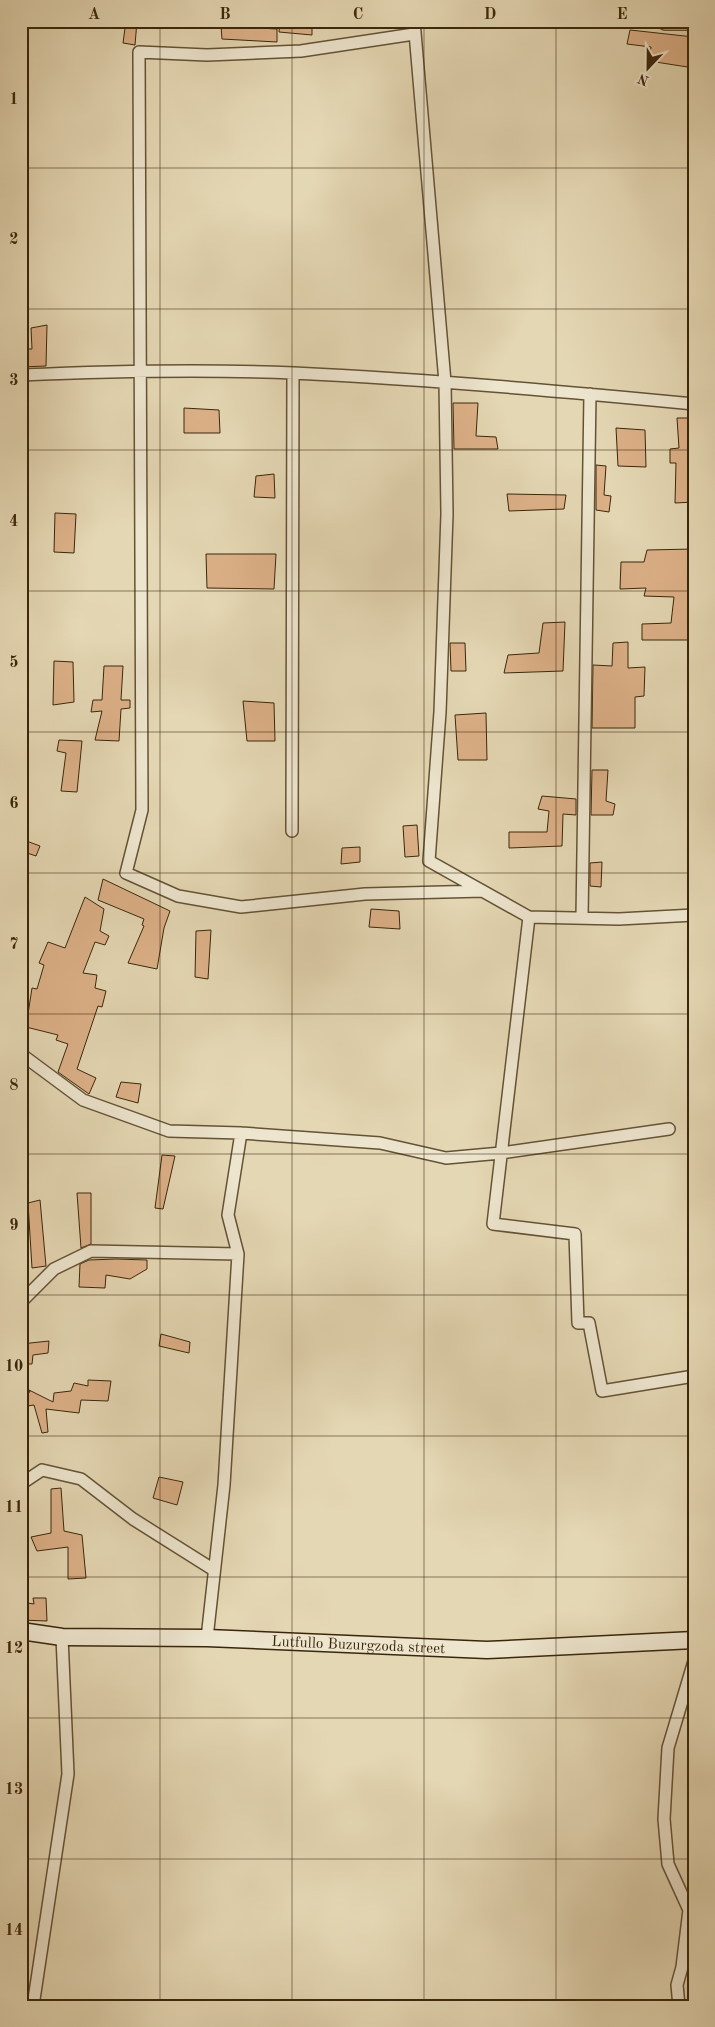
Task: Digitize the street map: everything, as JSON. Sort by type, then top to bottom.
[{"type":"main road","name":"Lutfullo Buzurgzoda street","points":[[21,1631],[62,1636],[207,1638],[487,1650],[694,1640]]},
{"type":"street","points":[[414,21],[445,382],[446,524],[440,712],[429,861],[528,917],[619,919],[694,915]]},
{"type":"street","points":[[660,21],[665,24],[694,24]]},
{"type":"street","points":[[414,34],[301,51],[207,55],[139,52],[142,810],[126,873],[178,896],[241,907],[364,894],[483,891]]},
{"type":"street","points":[[21,374],[141,370],[293,373],[445,382],[694,404]]},
{"type":"street","points":[[292,831],[293,373]]},
{"type":"street","points":[[582,918],[590,394]]},
{"type":"street","points":[[528,917],[493,1224],[575,1234],[578,1323],[588,1323],[602,1391],[694,1376]]},
{"type":"street","points":[[21,1056],[83,1100],[169,1131],[241,1132],[380,1143],[446,1158],[501,1153],[668,1129]]},
{"type":"street","points":[[207,1638],[224,1485],[238,1254],[228,1215],[241,1132]]},
{"type":"street","points":[[21,1302],[54,1269],[91,1251],[238,1254]]},
{"type":"street","points":[[21,1484],[42,1470],[81,1479],[133,1519],[214,1570]]},
{"type":"street","points":[[33,2006],[68,1774],[62,1636]]},
{"type":"street","points":[[680,2006],[677,1985],[682,1967],[689,1910],[668,1864],[664,1820],[668,1748],[694,1662]]},
{"type":"building","points":[[126,21],[137,21],[135,45],[123,43]]},
{"type":"building","points":[[280,21],[312,21],[312,35],[279,32]]},
{"type":"building","points":[[221,26],[277,29],[277,42],[222,39]]},
{"type":"building","points":[[630,30],[694,37],[694,68],[649,61],[651,47],[627,44]]},
{"type":"building","points":[[47,325],[46,366],[21,367],[21,349],[32,349],[31,328]]},
{"type":"building","points":[[453,403],[478,403],[476,436],[496,437],[498,449],[454,449]]},
{"type":"building","points":[[184,408],[219,410],[220,433],[184,433]]},
{"type":"building","points":[[677,418],[694,418],[694,502],[675,503],[676,463],[670,463],[670,449],[679,448]]},
{"type":"building","points":[[616,428],[645,430],[646,467],[618,466]]},
{"type":"building","points":[[596,465],[606,466],[604,495],[611,496],[609,512],[596,510]]},
{"type":"building","points":[[274,474],[275,498],[254,497],[256,476]]},
{"type":"building","points":[[507,494],[566,495],[564,509],[509,511]]},
{"type":"building","points":[[55,513],[76,514],[74,553],[54,552]]},
{"type":"building","points":[[694,549],[694,640],[642,640],[642,624],[671,623],[674,597],[644,596],[646,588],[620,589],[621,562],[644,562],[647,550]]},
{"type":"building","points":[[206,554],[276,554],[274,589],[207,588]]},
{"type":"building","points":[[565,622],[563,671],[504,673],[508,655],[539,653],[543,623]]},
{"type":"building","points":[[628,642],[628,668],[645,667],[644,696],[635,697],[635,728],[592,728],[593,665],[612,666],[613,643]]},
{"type":"building","points":[[450,643],[465,643],[466,671],[451,671]]},
{"type":"building","points":[[54,661],[73,662],[74,702],[53,705]]},
{"type":"building","points":[[104,666],[123,666],[121,700],[130,700],[130,708],[121,709],[119,741],[95,740],[102,711],[91,712],[93,700],[102,700]]},
{"type":"building","points":[[243,701],[274,703],[275,741],[247,741]]},
{"type":"building","points":[[486,713],[487,760],[458,760],[455,715]]},
{"type":"building","points":[[59,740],[82,741],[77,792],[61,791],[66,753],[57,751]]},
{"type":"building","points":[[592,770],[608,770],[606,801],[615,804],[613,815],[591,815]]},
{"type":"building","points":[[542,796],[576,799],[576,815],[563,814],[562,846],[509,848],[509,832],[547,832],[549,811],[538,809]]},
{"type":"building","points":[[417,825],[419,856],[405,857],[403,826]]},
{"type":"building","points":[[21,839],[40,846],[36,856],[21,851]]},
{"type":"building","points":[[360,847],[360,862],[341,864],[342,848]]},
{"type":"building","points":[[602,862],[601,887],[590,886],[590,863]]},
{"type":"building","points":[[103,879],[170,911],[164,928],[157,969],[128,963],[144,926],[142,925],[144,919],[98,900]]},
{"type":"building","points":[[85,897],[104,909],[100,931],[109,936],[105,945],[95,942],[83,973],[97,975],[95,988],[106,991],[102,1007],[98,1006],[77,1069],[96,1078],[89,1094],[58,1072],[68,1044],[56,1040],[58,1035],[26,1027],[32,988],[37,989],[44,965],[39,963],[48,942],[65,948]]},
{"type":"building","points":[[371,909],[399,911],[400,929],[369,927]]},
{"type":"building","points":[[211,930],[208,979],[195,977],[196,931]]},
{"type":"building","points":[[121,1082],[141,1084],[138,1103],[116,1097]]},
{"type":"building","points":[[162,1155],[175,1156],[163,1209],[155,1208]]},
{"type":"building","points":[[77,1193],[91,1193],[91,1244],[81,1248]]},
{"type":"building","points":[[40,1200],[46,1266],[32,1268],[28,1203]]},
{"type":"building","points":[[89,1260],[147,1260],[147,1269],[130,1279],[106,1275],[105,1288],[79,1287],[80,1264]]},
{"type":"building","points":[[161,1334],[190,1342],[189,1353],[159,1346]]},
{"type":"building","points":[[49,1341],[48,1353],[33,1355],[32,1364],[21,1364],[21,1344]]},
{"type":"building","points":[[88,1380],[111,1381],[108,1401],[81,1400],[79,1413],[46,1409],[48,1432],[42,1433],[34,1405],[21,1407],[21,1394],[30,1392],[29,1390],[53,1402],[54,1393],[71,1391],[74,1383],[88,1386]]},
{"type":"building","points":[[159,1477],[183,1482],[177,1505],[153,1498]]},
{"type":"building","points":[[61,1488],[64,1531],[82,1535],[86,1578],[68,1579],[68,1547],[37,1551],[31,1537],[51,1533],[51,1489]]},
{"type":"building","points":[[33,1598],[46,1598],[47,1621],[21,1620],[21,1602],[34,1604]]}]
